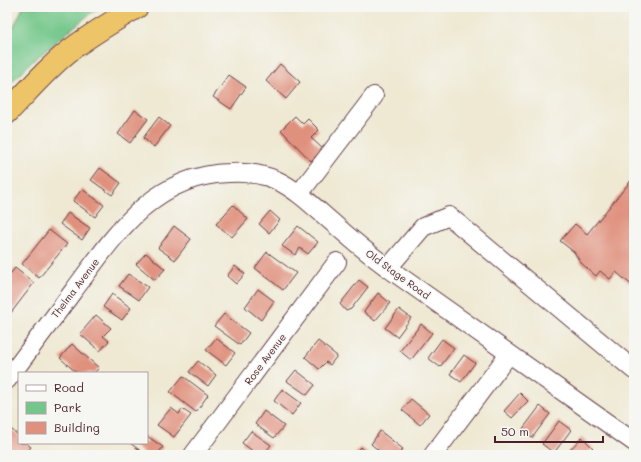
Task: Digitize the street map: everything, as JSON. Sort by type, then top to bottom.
[{"type":"highway","points":[[7,113],[38,79],[72,49],[105,25],[137,7]]},
{"type":"street","points":[[299,194],[374,96]]},
{"type":"street","name":"Old Stage Road","points":[[149,201],[182,181],[212,173],[250,172],[277,180],[299,194],[352,240],[388,268],[634,442]]},
{"type":"street","name":"Thelma Avenue","points":[[7,380],[98,257],[126,224],[149,201]]},
{"type":"street","points":[[388,268],[423,227],[449,216],[634,370]]},
{"type":"street","name":"Rose Avenue","points":[[193,455],[337,262]]},
{"type":"street","points":[[432,455],[509,354]]},
{"type":"green space","points":[[23,7],[102,7],[91,13],[33,61],[7,87],[7,41]]},
{"type":"building","points":[[280,64],[300,82],[286,99],[266,81]]},
{"type":"building","points":[[229,75],[246,87],[231,109],[213,97]]},
{"type":"building","points":[[135,110],[148,119],[130,143],[118,134]]},
{"type":"building","points":[[295,116],[303,124],[308,119],[319,130],[311,138],[323,149],[311,161],[281,130]]},
{"type":"building","points":[[159,117],[170,126],[154,147],[143,138]]},
{"type":"building","points":[[100,168],[121,183],[112,195],[91,180]]},
{"type":"building","points":[[634,177],[634,287],[616,272],[610,279],[600,271],[596,276],[581,263],[574,252],[560,241],[575,224],[587,234]]},
{"type":"building","points":[[82,189],[104,205],[95,217],[73,201]]},
{"type":"building","points":[[233,205],[248,219],[232,237],[216,224]]},
{"type":"building","points":[[270,211],[280,220],[269,233],[259,224]]},
{"type":"building","points":[[68,213],[90,228],[82,240],[60,224]]},
{"type":"building","points":[[174,226],[191,239],[175,260],[158,248]]},
{"type":"building","points":[[298,226],[318,242],[308,254],[300,248],[295,255],[282,246]]},
{"type":"building","points":[[49,230],[67,244],[39,278],[22,264]]},
{"type":"building","points":[[267,252],[296,273],[283,290],[255,268]]},
{"type":"building","points":[[146,253],[165,269],[155,280],[136,264]]},
{"type":"building","points":[[235,266],[245,274],[236,284],[227,276]]},
{"type":"building","points":[[15,268],[34,283],[7,318],[7,278]]},
{"type":"building","points":[[128,274],[148,287],[139,300],[119,286]]},
{"type":"building","points":[[359,280],[368,287],[351,309],[346,311],[340,304]]},
{"type":"building","points":[[258,289],[274,301],[261,320],[245,307]]},
{"type":"building","points":[[378,293],[390,303],[375,321],[364,312]]},
{"type":"building","points":[[112,294],[131,308],[122,320],[103,307]]},
{"type":"building","points":[[399,309],[411,318],[397,337],[385,328]]},
{"type":"building","points":[[224,314],[249,333],[240,345],[214,326]]},
{"type":"building","points":[[96,315],[111,328],[103,336],[109,341],[100,351],[80,334]]},
{"type":"building","points":[[421,324],[432,333],[411,360],[400,351]]},
{"type":"building","points":[[216,338],[235,353],[226,365],[206,350]]},
{"type":"building","points":[[442,339],[454,348],[440,367],[428,358]]},
{"type":"building","points":[[318,341],[337,356],[330,365],[326,362],[319,369],[305,357]]},
{"type":"building","points":[[72,344],[99,368],[95,372],[76,372],[60,358]]},
{"type":"building","points":[[464,355],[475,363],[461,382],[450,374]]},
{"type":"building","points":[[198,361],[216,375],[208,386],[189,372]]},
{"type":"building","points":[[296,370],[315,385],[307,395],[287,381]]},
{"type":"building","points":[[183,376],[208,395],[196,412],[170,392]]},
{"type":"building","points":[[282,389],[301,403],[292,415],[274,401]]},
{"type":"building","points":[[520,393],[528,401],[512,418],[504,411]]},
{"type":"building","points":[[411,399],[429,414],[420,425],[402,410]]},
{"type":"building","points":[[540,406],[550,414],[532,438],[522,430]]},
{"type":"building","points":[[171,408],[179,414],[182,409],[191,415],[174,437],[157,425]]},
{"type":"building","points":[[264,411],[284,426],[274,438],[255,424]]},
{"type":"building","points":[[559,421],[571,430],[554,453],[542,444]]},
{"type":"building","points":[[11,429],[18,435],[18,444],[27,444],[31,447],[24,455],[11,455],[7,452],[7,433]]},
{"type":"building","points":[[251,431],[271,445],[263,455],[258,455],[242,443]]},
{"type":"building","points":[[380,431],[403,449],[399,455],[384,455],[371,444]]},
{"type":"building","points":[[148,437],[163,447],[157,455],[146,455],[131,444],[148,444]]},
{"type":"building","points":[[582,437],[593,448],[586,455],[565,455]]},
{"type":"building","points":[[361,447],[370,455],[354,455]]}]
